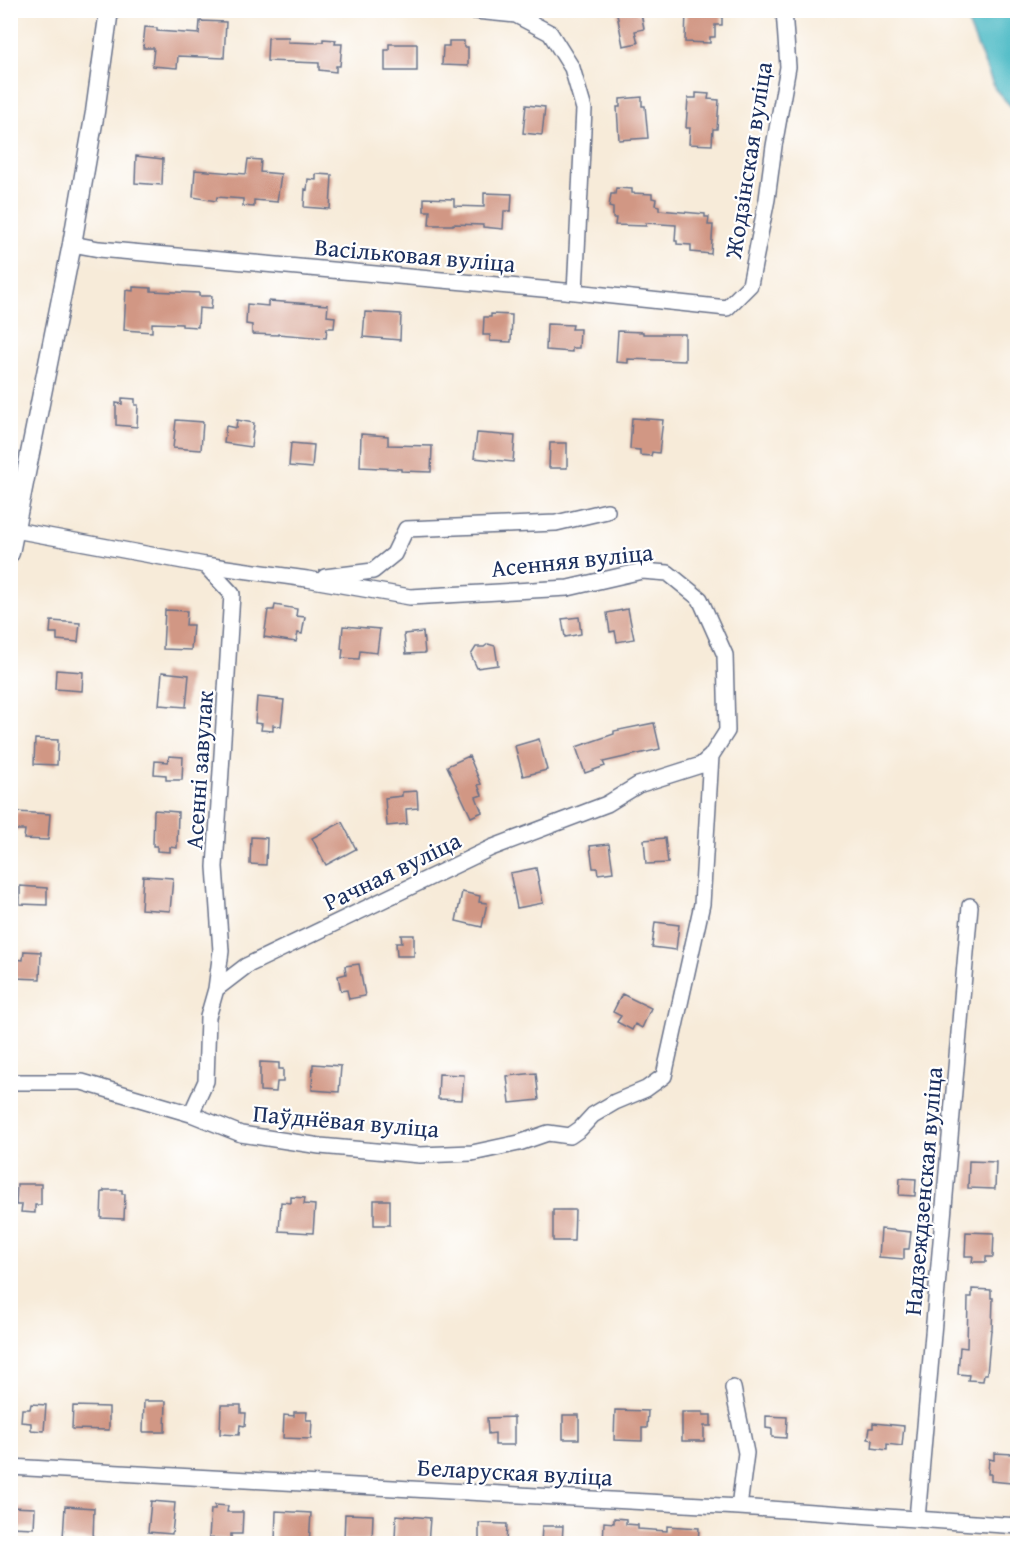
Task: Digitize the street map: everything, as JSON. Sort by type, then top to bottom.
[{"type":"street","points":[[10,553],[72,244],[95,112],[109,10]]},
{"type":"street","points":[[466,10],[516,15],[550,33],[572,68],[584,109],[575,292]]},
{"type":"street","name":"Жодзінская вуліца","points":[[727,308],[750,285],[767,199],[788,66],[784,10]]},
{"type":"street","name":"Васільковая вуліца","points":[[72,244],[99,249],[727,308]]},
{"type":"street","name":"Асенняя вуліца","points":[[307,579],[373,571],[394,554],[406,529],[556,523],[607,512]]},
{"type":"street","name":"Асенняя вуліца","points":[[15,530],[205,565],[307,579],[410,597],[568,588],[642,571],[668,573],[700,599],[725,655],[727,731],[711,756]]},
{"type":"street","name":"Асенні завулак","points":[[205,565],[232,594],[216,867],[220,951],[216,989]]},
{"type":"street","name":"Рачная вуліца","points":[[216,989],[246,966],[491,848],[607,804],[638,785],[701,765],[711,756]]},
{"type":"street","name":"Паўднёвая вуліца","points":[[10,1082],[82,1082],[191,1114],[241,1134],[320,1146],[420,1155],[472,1152],[519,1143],[548,1133],[570,1136],[580,1129],[592,1115],[646,1089],[664,1076],[702,904],[711,756]]},
{"type":"street","name":"Надзеждзенская вуліца","points":[[917,1519],[970,906]]},
{"type":"street","points":[[191,1114],[206,1081],[208,1017],[216,989]]},
{"type":"street","points":[[733,1388],[746,1453],[739,1500]]},
{"type":"street","name":"Беларуская вуліца","points":[[10,1467],[739,1500],[917,1519],[1017,1526]]},
{"type":"water","points":[[963,11],[1017,11],[1017,113],[995,89]]},
{"type":"building","points":[[636,10],[637,14],[641,13],[644,29],[635,31],[638,43],[623,46],[617,14]]},
{"type":"building","points":[[686,10],[719,10],[719,13],[722,13],[722,25],[715,25],[715,37],[710,37],[710,43],[685,42]]},
{"type":"building","points":[[200,21],[226,22],[224,58],[178,56],[177,68],[152,66],[154,48],[143,48],[145,27],[157,28],[157,31],[199,34]]},
{"type":"building","points":[[289,37],[288,42],[318,43],[323,42],[323,39],[336,40],[335,44],[342,44],[340,66],[336,66],[336,72],[319,70],[319,63],[267,61],[268,38]]},
{"type":"building","points":[[449,41],[464,41],[464,47],[468,47],[468,66],[442,65],[443,46],[449,46]]},
{"type":"building","points":[[389,44],[417,44],[417,71],[385,71],[385,50],[389,50]]},
{"type":"building","points":[[696,93],[709,94],[708,99],[719,100],[717,129],[713,129],[712,145],[689,144],[690,128],[686,128],[688,98],[696,98]]},
{"type":"building","points":[[642,97],[648,138],[619,140],[617,107],[620,107],[620,99]]},
{"type":"building","points":[[526,105],[545,107],[542,135],[523,133]]},
{"type":"building","points":[[136,156],[163,159],[162,185],[135,183]]},
{"type":"building","points":[[248,159],[261,160],[260,172],[281,174],[277,202],[254,200],[254,207],[243,206],[243,199],[217,197],[216,201],[193,197],[195,170],[246,174]]},
{"type":"building","points":[[316,174],[332,175],[330,209],[304,207],[308,179],[316,180]]},
{"type":"building","points":[[616,188],[632,189],[632,193],[652,194],[659,210],[705,214],[705,217],[709,217],[708,225],[713,225],[711,254],[691,252],[691,245],[677,244],[675,241],[676,225],[646,223],[646,226],[615,225],[616,218],[613,218],[613,208],[609,207],[611,194],[615,194]]},
{"type":"building","points":[[484,193],[512,194],[511,211],[504,211],[503,229],[483,227],[483,225],[429,225],[430,211],[424,211],[424,198],[454,199],[454,206],[484,207]]},
{"type":"building","points":[[133,287],[151,288],[151,291],[199,293],[199,296],[212,296],[211,309],[199,308],[198,327],[152,323],[152,332],[124,330],[126,290],[133,291]]},
{"type":"building","points":[[268,301],[328,305],[327,316],[335,317],[334,328],[327,328],[326,338],[252,334],[252,325],[246,324],[247,304],[268,306]]},
{"type":"building","points":[[365,312],[401,314],[400,340],[363,337]]},
{"type":"building","points":[[491,314],[512,315],[511,342],[490,341],[490,335],[483,335],[484,317],[491,317]]},
{"type":"building","points":[[547,324],[573,325],[572,329],[580,329],[579,348],[572,348],[572,352],[546,350]]},
{"type":"building","points":[[618,331],[643,332],[643,334],[685,334],[685,361],[628,359],[628,363],[616,362]]},
{"type":"building","points":[[122,398],[135,399],[135,405],[138,405],[137,427],[116,425],[116,403],[122,404]]},
{"type":"building","points":[[632,418],[663,420],[659,453],[652,452],[651,456],[640,455],[640,450],[630,449]]},
{"type":"building","points":[[176,420],[203,422],[201,450],[173,448]]},
{"type":"building","points":[[237,420],[254,423],[251,447],[224,443],[226,426],[236,428]]},
{"type":"building","points":[[477,433],[515,436],[513,462],[474,458]]},
{"type":"building","points":[[361,434],[388,436],[388,445],[432,446],[431,472],[360,467]]},
{"type":"building","points":[[291,443],[314,445],[312,468],[289,466]]},
{"type":"building","points":[[550,443],[567,443],[567,468],[549,468]]},
{"type":"building","points":[[275,605],[297,609],[296,616],[305,617],[302,634],[298,633],[296,642],[264,637],[268,610],[274,610]]},
{"type":"building","points":[[628,609],[634,639],[617,642],[615,631],[610,632],[607,613]]},
{"type":"building","points":[[165,610],[187,611],[186,625],[193,625],[191,650],[163,649]]},
{"type":"building","points":[[579,617],[581,634],[565,637],[562,619]]},
{"type":"building","points":[[51,621],[80,623],[78,642],[57,640],[57,633],[50,633]]},
{"type":"building","points":[[343,626],[380,629],[377,653],[360,651],[359,659],[342,658]]},
{"type":"building","points":[[423,632],[425,653],[406,654],[404,634]]},
{"type":"building","points":[[488,644],[495,646],[498,665],[477,668],[471,655],[476,647],[484,647]]},
{"type":"building","points":[[56,670],[83,672],[82,691],[55,689]]},
{"type":"building","points":[[162,672],[189,675],[186,707],[159,705]]},
{"type":"building","points":[[257,697],[284,700],[281,726],[273,725],[273,731],[261,730],[262,724],[255,723]]},
{"type":"building","points":[[654,723],[660,749],[603,762],[605,766],[585,773],[576,747],[614,734],[614,731]]},
{"type":"building","points":[[35,739],[58,740],[57,765],[34,764]]},
{"type":"building","points":[[539,739],[547,770],[523,776],[515,746]]},
{"type":"building","points":[[169,756],[183,757],[182,780],[166,780],[166,775],[154,774],[155,761],[168,762]]},
{"type":"building","points":[[469,756],[481,784],[478,785],[482,795],[476,797],[482,812],[471,817],[447,766]]},
{"type":"building","points":[[417,791],[418,808],[406,809],[407,824],[387,826],[385,798],[402,796],[402,792]]},
{"type":"building","points":[[154,810],[178,812],[177,848],[170,847],[170,852],[157,851],[157,846],[153,846]]},
{"type":"building","points":[[16,812],[50,814],[48,840],[24,839],[25,830],[15,830]]},
{"type":"building","points":[[342,822],[356,849],[326,865],[312,838]]},
{"type":"building","points":[[251,837],[267,838],[266,865],[250,864]]},
{"type":"building","points":[[665,838],[668,863],[646,864],[644,840]]},
{"type":"building","points":[[609,844],[613,872],[598,874],[597,868],[593,868],[590,846]]},
{"type":"building","points":[[536,868],[543,903],[517,908],[510,873]]},
{"type":"building","points":[[143,876],[173,878],[170,911],[141,909]]},
{"type":"building","points":[[20,886],[47,888],[47,905],[20,904]]},
{"type":"building","points":[[462,892],[480,896],[479,902],[487,903],[482,927],[456,921]]},
{"type":"building","points":[[655,922],[679,925],[676,950],[652,947]]},
{"type":"building","points":[[401,935],[414,935],[414,956],[397,956],[396,943],[402,943]]},
{"type":"building","points":[[24,951],[41,952],[40,979],[14,978],[15,959],[23,960]]},
{"type":"building","points":[[359,964],[365,996],[349,999],[347,990],[341,991],[338,976],[346,974],[345,966]]},
{"type":"building","points":[[622,994],[651,1008],[642,1028],[635,1024],[632,1030],[617,1022],[621,1016],[613,1012]]},
{"type":"building","points":[[260,1062],[279,1063],[279,1069],[283,1069],[283,1082],[277,1082],[276,1092],[260,1091]]},
{"type":"building","points":[[313,1064],[341,1066],[339,1092],[312,1090]]},
{"type":"building","points":[[536,1073],[539,1100],[510,1103],[507,1076]]},
{"type":"building","points":[[439,1074],[464,1075],[462,1100],[438,1099]]},
{"type":"building","points":[[969,1161],[996,1162],[995,1189],[968,1188]]},
{"type":"building","points":[[900,1178],[916,1179],[915,1196],[899,1195]]},
{"type":"building","points":[[17,1184],[41,1184],[41,1205],[35,1205],[35,1213],[21,1212],[22,1205],[16,1205]]},
{"type":"building","points":[[104,1190],[122,1190],[122,1194],[125,1194],[124,1219],[101,1218]]},
{"type":"building","points":[[291,1197],[305,1198],[304,1204],[315,1205],[313,1233],[279,1231],[281,1202],[291,1203]]},
{"type":"building","points":[[374,1200],[390,1200],[390,1225],[374,1225]]},
{"type":"building","points":[[553,1210],[575,1210],[574,1241],[553,1241]]},
{"type":"building","points":[[881,1229],[911,1232],[909,1249],[904,1249],[904,1259],[879,1257]]},
{"type":"building","points":[[966,1232],[994,1233],[993,1257],[986,1257],[986,1262],[972,1262],[973,1256],[965,1256]]},
{"type":"building","points":[[972,1289],[991,1290],[991,1298],[993,1298],[987,1374],[984,1374],[983,1381],[968,1380],[969,1375],[958,1374],[960,1347],[967,1348],[968,1297],[972,1297]]},
{"type":"building","points":[[144,1401],[166,1401],[165,1432],[143,1432]]},
{"type":"building","points":[[31,1404],[46,1405],[44,1431],[31,1430],[31,1423],[21,1422],[22,1409],[30,1409]]},
{"type":"building","points":[[221,1405],[241,1405],[241,1413],[246,1413],[245,1426],[240,1425],[239,1435],[220,1434]]},
{"type":"building","points":[[73,1406],[109,1407],[109,1430],[72,1429]]},
{"type":"building","points":[[615,1410],[648,1411],[647,1428],[642,1428],[642,1441],[614,1440]]},
{"type":"building","points":[[294,1412],[307,1412],[306,1420],[312,1420],[311,1439],[283,1438],[284,1415],[294,1416]]},
{"type":"building","points":[[682,1412],[703,1412],[703,1415],[711,1415],[711,1426],[704,1426],[704,1441],[682,1441]]},
{"type":"building","points":[[563,1415],[579,1415],[579,1439],[563,1439]]},
{"type":"building","points":[[766,1416],[787,1417],[786,1438],[772,1437],[772,1429],[766,1428]]},
{"type":"building","points":[[514,1417],[514,1445],[495,1445],[495,1433],[488,1434],[487,1418]]},
{"type":"building","points":[[873,1423],[904,1426],[902,1446],[887,1444],[887,1450],[872,1448],[873,1440],[868,1439]]},
{"type":"building","points":[[994,1453],[1013,1454],[1011,1483],[991,1481],[991,1474],[988,1474],[989,1459],[994,1460]]},
{"type":"building","points":[[151,1501],[175,1503],[172,1534],[148,1532]]},
{"type":"building","points":[[215,1505],[228,1506],[227,1512],[243,1512],[242,1534],[231,1534],[231,1539],[209,1538],[211,1509],[215,1509]]},
{"type":"building","points":[[65,1506],[94,1508],[93,1540],[63,1538]]},
{"type":"building","points":[[10,1507],[35,1508],[34,1528],[10,1527]]},
{"type":"building","points":[[276,1511],[311,1513],[309,1544],[275,1542]]},
{"type":"building","points":[[345,1514],[373,1515],[372,1541],[344,1540]]},
{"type":"building","points":[[396,1515],[430,1518],[428,1544],[395,1540]]},
{"type":"building","points":[[614,1518],[626,1519],[626,1524],[638,1525],[638,1529],[667,1531],[667,1526],[699,1528],[698,1544],[603,1544],[604,1522],[614,1523]]},
{"type":"building","points":[[479,1523],[507,1524],[506,1544],[479,1544]]},
{"type":"building","points":[[542,1526],[563,1526],[562,1544],[541,1544]]}]
